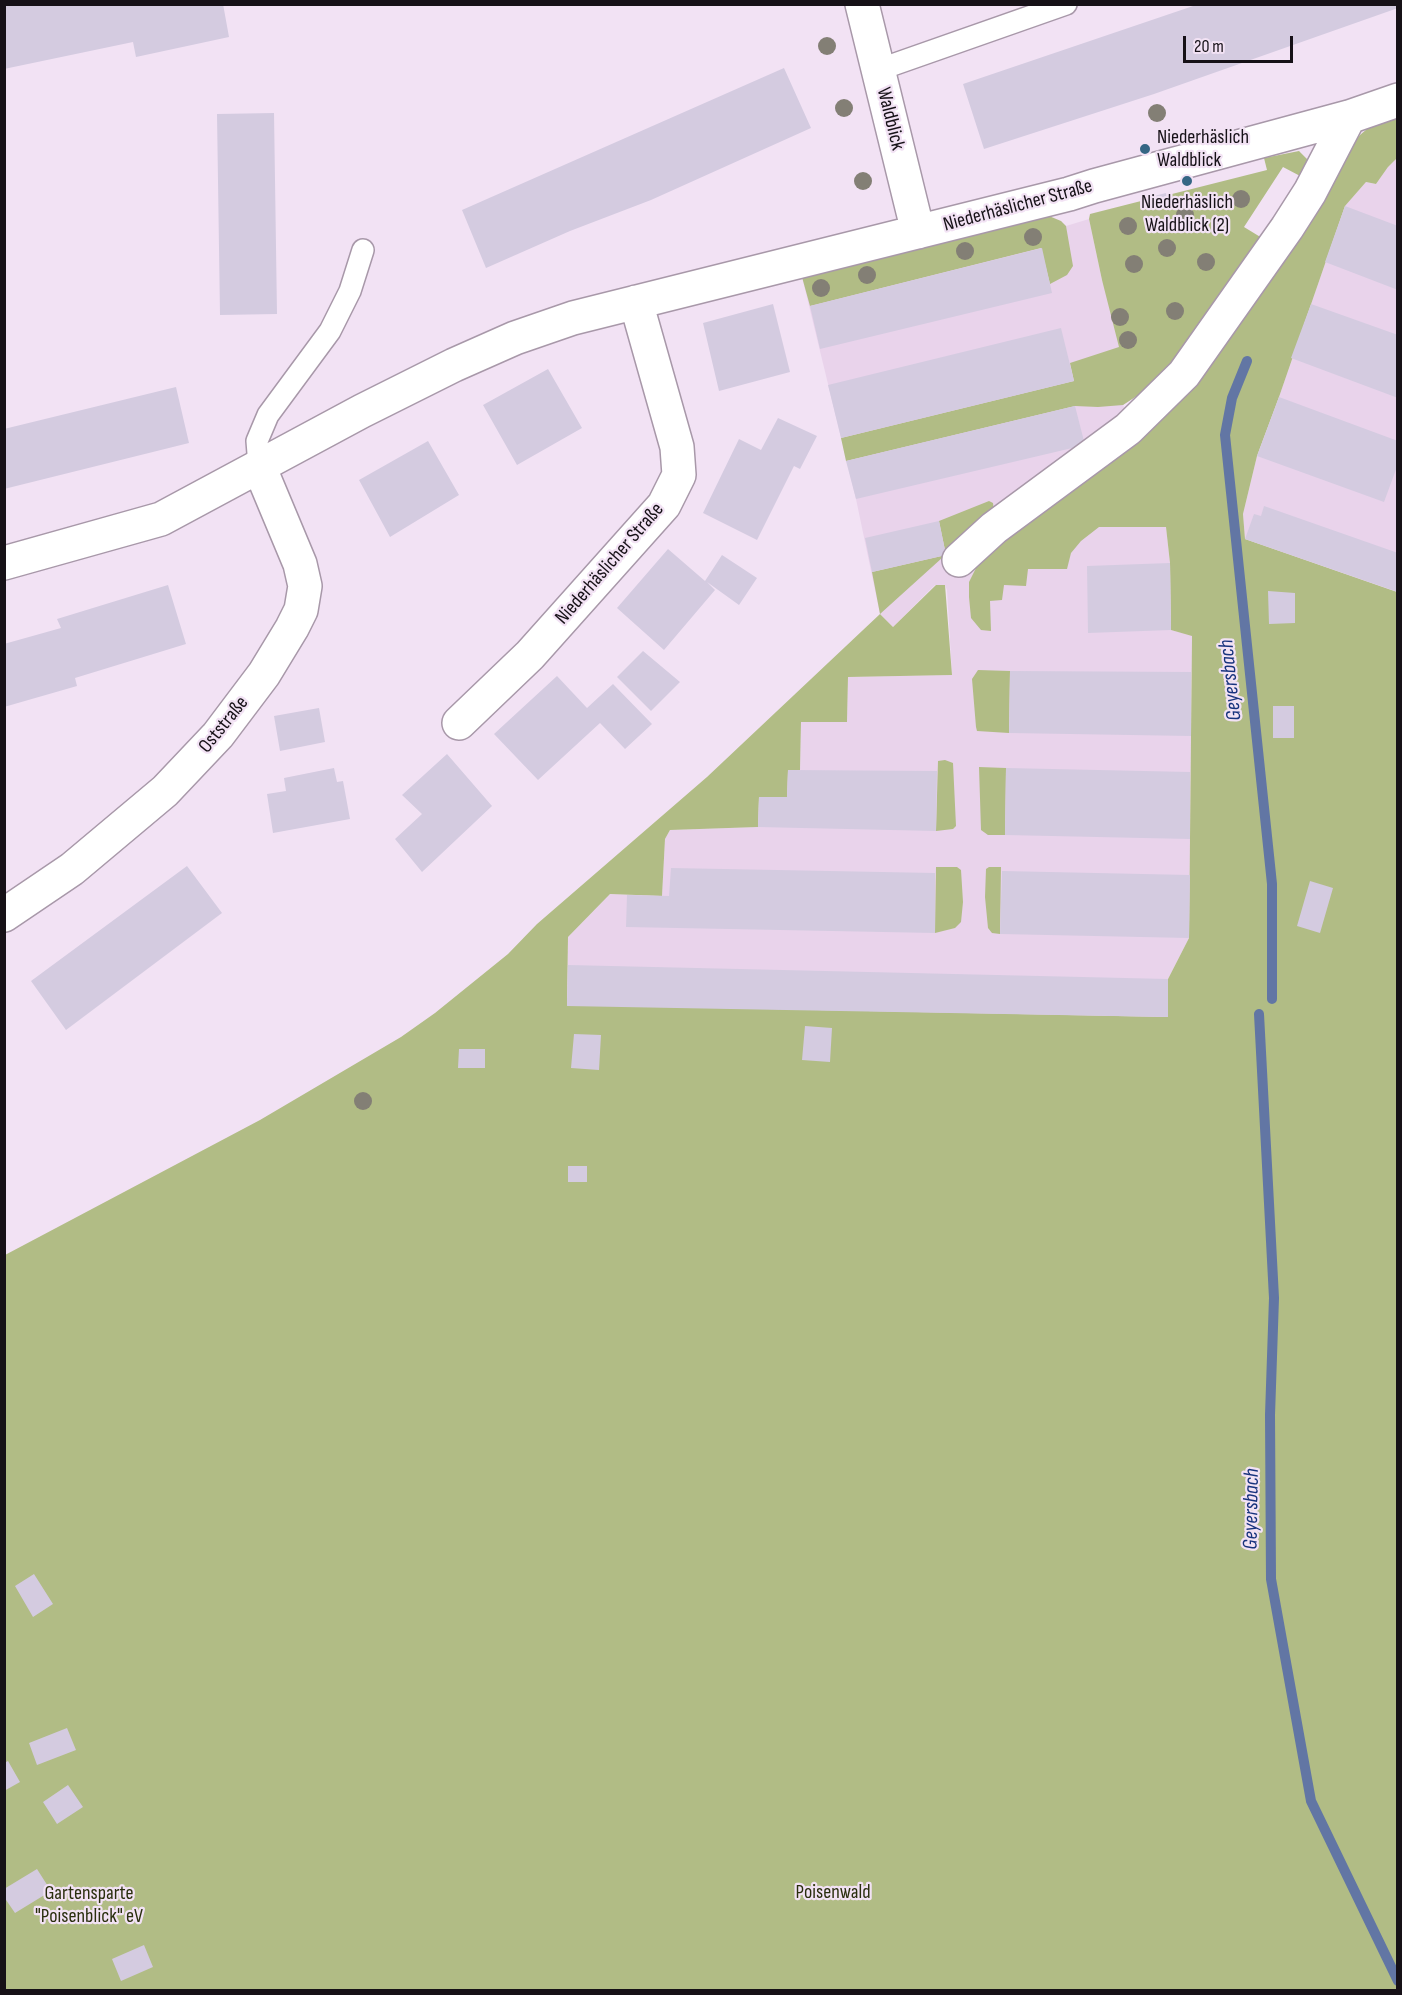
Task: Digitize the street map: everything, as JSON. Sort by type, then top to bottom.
[{"type":"street","name":"Waldblick","points":[[862,4],[918,232]]},
{"type":"street","name":"Niederhäslicher Straße","points":[[4,563],[160,519],[362,411],[454,365],[573,318],[1070,195],[1094,186],[1348,117],[1398,100]]},
{"type":"street","points":[[959,560],[1002,521],[1128,429],[1184,375],[1310,192],[1348,117]]},
{"type":"street","name":"Niederhäslicher Straße","points":[[459,723],[531,655],[664,505],[679,475],[677,447],[636,302]]},
{"type":"street","name":"Oststraße","points":[[4,915],[72,869],[165,791],[218,735],[264,674],[292,628],[301,610],[305,586],[300,564],[259,466]]},
{"type":"lane","points":[[878,70],[1066,4]]},
{"type":"lane","points":[[259,466],[257,441],[268,415],[330,331],[350,291],[363,250]]},
{"type":"shaded area","points":[[1397,158],[1397,592],[1245,539],[1243,514],[1257,456],[1345,206],[1366,182],[1376,184]]},
{"type":"shaded area","points":[[1089,219],[1102,280],[1148,388],[1123,405],[1135,432],[981,558],[969,582],[1098,495],[1166,526],[1170,563],[1171,630],[1192,635],[1189,938],[1168,979],[1168,1017],[567,1006],[568,937],[610,894],[662,896],[665,839],[670,830],[758,827],[759,797],[788,770],[800,769],[801,722],[847,722],[848,677],[952,675],[945,585],[935,585],[893,627],[880,614],[856,499],[802,277],[1061,221],[1066,226]]},
{"type":"green space","points":[[1397,118],[1397,158],[1376,184],[1366,182],[1345,206],[1257,456],[1243,514],[1245,539],[1397,592],[1397,1990],[5,1990],[5,1255],[260,1120],[401,1037],[435,1013],[508,954],[537,924],[707,777],[880,614],[893,627],[936,585],[945,585],[952,675],[848,677],[847,722],[801,722],[800,770],[788,770],[787,797],[759,797],[758,827],[670,830],[665,839],[662,896],[610,894],[568,937],[567,1005],[1167,1017],[1168,979],[1189,938],[1192,636],[1171,630],[1170,563],[1166,527],[1099,527],[1081,541],[1071,553],[1067,569],[1028,569],[1026,586],[1004,585],[1002,600],[990,601],[991,631],[981,630],[971,618],[969,582],[981,558],[1083,474],[1360,135],[1367,129]]},
{"type":"green space","points":[[1299,151],[1310,162],[1302,177],[1283,167],[1244,227],[1262,238],[1160,381],[1123,405],[1075,406],[846,461],[841,438],[1074,381],[1070,363],[1119,347],[1102,280],[1089,219],[1090,214],[1145,200],[1147,208],[1170,203],[1168,195],[1267,170],[1264,158]]},
{"type":"green space","points":[[1049,216],[1066,226],[1073,266],[1067,275],[1050,284],[1041,248],[810,306],[802,277]]},
{"type":"green space","points":[[989,501],[993,503],[994,511],[946,554],[939,521]]},
{"type":"green space","points":[[945,555],[880,614],[872,572]]},
{"type":"green space","points":[[978,670],[1010,671],[1009,733],[977,731],[972,679]]},
{"type":"green space","points":[[945,760],[953,763],[956,826],[953,829],[936,831],[938,761]]},
{"type":"green space","points":[[979,767],[1006,768],[1005,835],[988,835],[981,830]]},
{"type":"green space","points":[[936,867],[957,867],[961,870],[963,902],[961,922],[955,928],[935,933]]},
{"type":"green space","points":[[1001,867],[1000,934],[992,933],[988,928],[985,897],[986,869]]},
{"type":"building","points":[[6,4],[223,4],[229,37],[136,57],[133,42],[4,69]]},
{"type":"building","points":[[1199,4],[1398,4],[1398,8],[1154,94],[984,149],[963,84]]},
{"type":"building","points":[[784,68],[811,128],[651,200],[570,231],[486,268],[462,210]]},
{"type":"building","points":[[274,113],[277,314],[220,315],[217,114]]},
{"type":"building","points":[[1166,193],[1168,202],[1148,207],[1146,198]]},
{"type":"building","points":[[1345,206],[1398,226],[1398,290],[1325,262]]},
{"type":"building","points":[[1042,248],[1052,293],[820,349],[810,306]]},
{"type":"building","points":[[773,304],[790,372],[719,391],[703,323]]},
{"type":"building","points":[[1311,304],[1398,335],[1398,398],[1291,358]]},
{"type":"building","points":[[1061,328],[1074,381],[841,438],[828,385]]},
{"type":"building","points":[[548,369],[582,428],[517,465],[483,405]]},
{"type":"building","points":[[176,387],[189,443],[4,489],[4,429]]},
{"type":"building","points":[[1279,397],[1398,441],[1398,464],[1384,502],[1257,456]]},
{"type":"building","points":[[1075,406],[1085,445],[856,499],[846,461]]},
{"type":"building","points":[[778,418],[817,436],[800,469],[794,466],[757,540],[703,513],[739,439],[761,450]]},
{"type":"building","points":[[428,441],[459,495],[390,537],[359,480]]},
{"type":"building","points":[[1264,506],[1398,553],[1398,592],[1245,539],[1254,514],[1261,516]]},
{"type":"building","points":[[939,521],[946,555],[872,572],[865,538]]},
{"type":"building","points":[[668,549],[705,581],[722,555],[757,578],[739,605],[707,582],[715,590],[664,650],[617,608]]},
{"type":"building","points":[[1170,563],[1171,630],[1088,633],[1087,566]]},
{"type":"building","points":[[168,585],[186,644],[75,678],[77,686],[4,707],[4,644],[61,628],[57,619]]},
{"type":"building","points":[[1268,591],[1295,593],[1295,623],[1269,624]]},
{"type":"building","points":[[643,651],[680,682],[651,711],[617,677]]},
{"type":"building","points":[[1010,671],[1191,672],[1191,736],[1009,733]]},
{"type":"building","points":[[557,676],[587,708],[613,684],[652,724],[625,749],[600,723],[538,780],[494,734]]},
{"type":"building","points":[[1273,706],[1294,706],[1294,738],[1273,738]]},
{"type":"building","points":[[319,708],[325,742],[280,751],[274,716]]},
{"type":"building","points":[[447,754],[492,806],[422,872],[395,839],[422,814],[402,795]]},
{"type":"building","points":[[334,768],[337,782],[343,781],[350,819],[273,833],[267,794],[286,791],[284,778]]},
{"type":"building","points":[[1006,768],[1190,772],[1190,839],[1005,835]]},
{"type":"building","points":[[788,770],[937,771],[936,831],[758,827],[759,797],[787,797]]},
{"type":"building","points":[[187,866],[222,913],[66,1030],[31,981]]},
{"type":"building","points":[[671,868],[935,873],[935,933],[626,927],[627,895],[669,896]]},
{"type":"building","points":[[1002,871],[1190,875],[1189,938],[1000,934]]},
{"type":"building","points":[[1310,881],[1333,888],[1320,933],[1297,926]]},
{"type":"building","points":[[568,965],[1168,979],[1168,1017],[567,1006]]},
{"type":"building","points":[[805,1026],[832,1028],[830,1062],[802,1060]]},
{"type":"building","points":[[574,1034],[601,1035],[599,1070],[571,1068]]},
{"type":"building","points":[[459,1049],[485,1049],[485,1068],[458,1068]]},
{"type":"building","points":[[568,1166],[587,1166],[587,1182],[568,1182]]},
{"type":"building","points":[[34,1574],[53,1604],[33,1617],[15,1586]]},
{"type":"building","points":[[67,1728],[76,1750],[37,1765],[29,1743]]},
{"type":"building","points":[[8,1761],[20,1782],[4,1791],[4,1763]]},
{"type":"building","points":[[68,1785],[83,1807],[57,1824],[43,1802]]},
{"type":"building","points":[[37,1869],[51,1891],[15,1913],[4,1897],[4,1889]]},
{"type":"building","points":[[144,1945],[153,1967],[121,1981],[112,1959]]},
{"type":"waterway","name":"Geyersbach","points":[[1247,361],[1232,398],[1225,435],[1272,884],[1272,999]]},
{"type":"waterway","name":"Geyersbach","points":[[1259,1014],[1274,1298],[1270,1415],[1271,1579],[1311,1801],[1398,1981]]},
{"type":"place","name":"Niederhäslich Waldblick","points":[[1145,149]]},
{"type":"place","name":"Niederhäslich Waldblick (2)","points":[[1187,181]]},
{"type":"park label","name":"Poisenwald","points":[[833,1893]]},
{"type":"park label","name":"Gartensparte \"Poisenblick\" eV","points":[[89,1906]]}]
